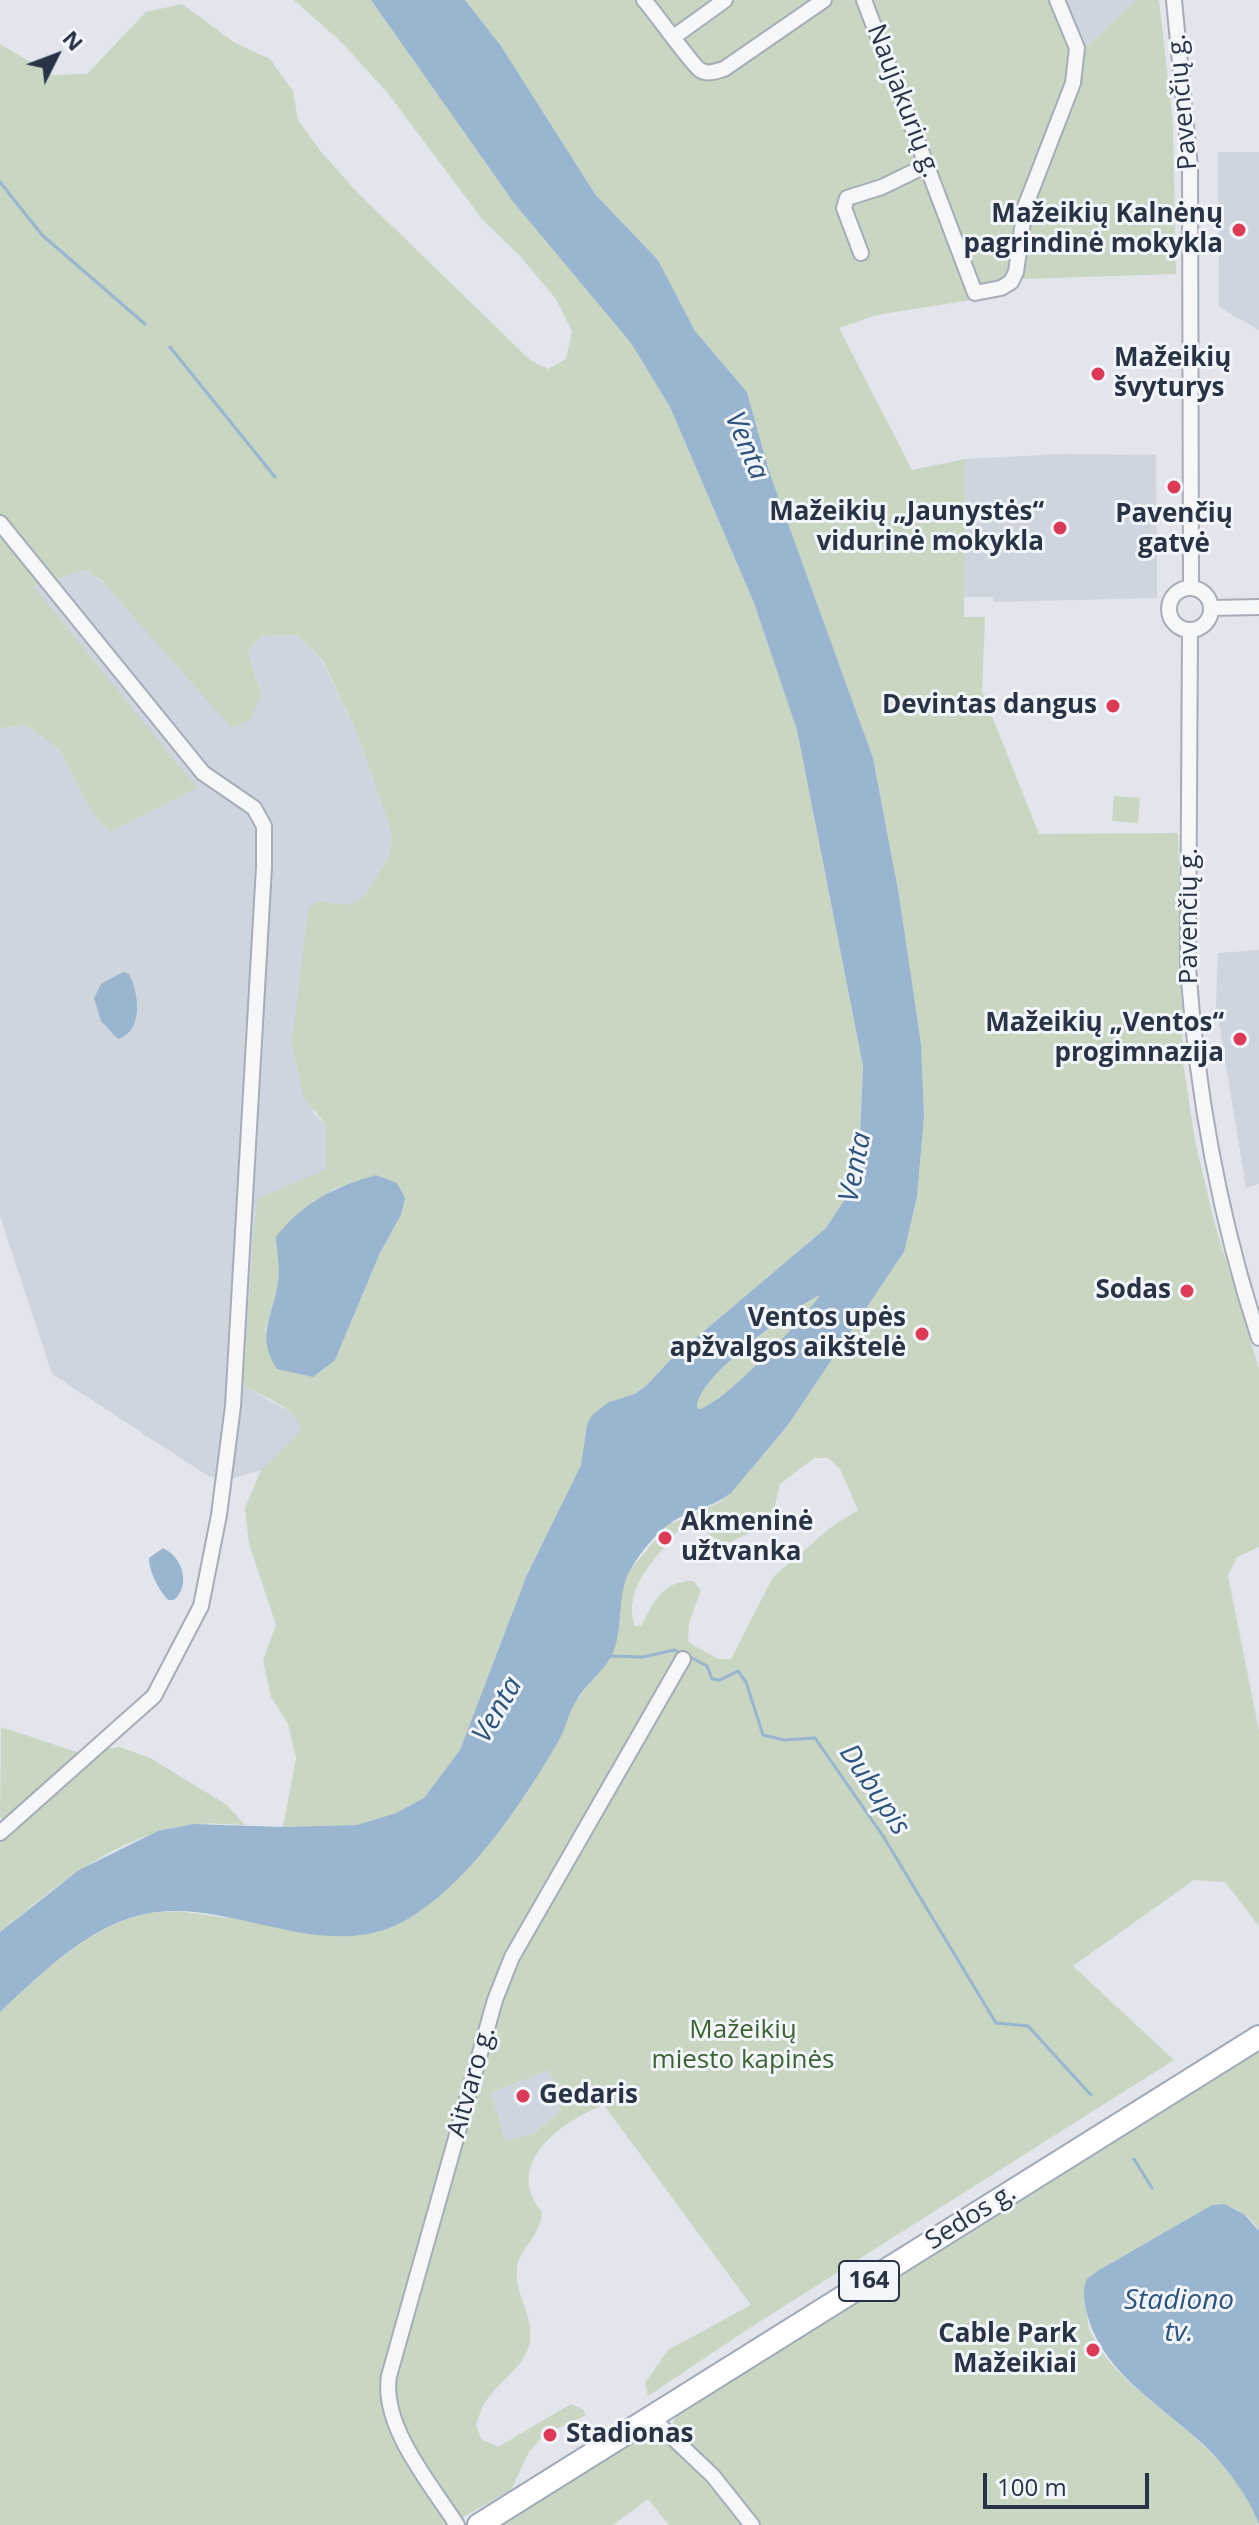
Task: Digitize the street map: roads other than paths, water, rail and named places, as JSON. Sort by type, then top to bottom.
[{"type":"main road","name":"Sedos g.","points":[[479,2525],[1259,2037]]},
{"type":"street","points":[[644,0],[675,36],[690,60],[700,70],[711,73],[724,69],[824,0]]},
{"type":"street","points":[[675,36],[725,0]]},
{"type":"street","name":"Naujakurių g.","points":[[864,0],[975,293],[1001,288],[1011,282],[1016,272],[1025,207],[1077,69],[1077,48],[1057,0]]},
{"type":"street","name":"Pavenčių g.","points":[[1174,0],[1190,167],[1191,588]]},
{"type":"street","points":[[861,253],[844,208],[847,198],[882,187],[927,165]]},
{"type":"street","points":[[0,523],[203,773],[246,801],[264,826],[255,1038],[227,1452],[201,1606],[154,1696],[0,1833]]},
{"type":"street","points":[[1191,588],[1202,592],[1211,608],[1206,623],[1190,630],[1175,623],[1169,607],[1174,596],[1191,588]]},
{"type":"street","points":[[1211,608],[1259,607]]},
{"type":"street","name":"Pavenčių g.","points":[[1190,630],[1188,967],[1192,1022],[1199,1087],[1227,1232],[1259,1338]]},
{"type":"street","name":"Aitvaro g.","points":[[457,2525],[392,2421],[385,2397],[389,2376],[500,1986],[512,1957],[683,1659]]},
{"type":"street","points":[[651,2417],[713,2476],[752,2525]]},
{"type":"water","name":"Venta","points":[[371,0],[465,0],[501,46],[595,194],[658,260],[695,331],[747,392],[769,471],[873,758],[899,895],[921,1044],[924,1116],[917,1197],[904,1252],[788,1425],[731,1493],[674,1521],[642,1552],[627,1577],[612,1655],[579,1697],[558,1742],[511,1816],[472,1864],[429,1905],[406,1920],[375,1932],[344,1936],[312,1934],[182,1911],[150,1913],[108,1927],[88,1938],[50,1966],[0,2012],[0,1932],[79,1870],[158,1831],[194,1824],[283,1827],[357,1825],[396,1813],[424,1798],[460,1750],[526,1577],[581,1465],[587,1425],[592,1415],[609,1402],[635,1394],[647,1385],[672,1358],[826,1228],[851,1190],[859,1159],[863,1066],[797,730],[754,603],[670,407],[631,343],[514,203]],"holes":[[[820,1295],[742,1378],[709,1405],[698,1409],[700,1397],[726,1364],[768,1329]]]},
{"type":"water","points":[[123,972],[129,974],[132,982],[137,1011],[132,1028],[118,1039],[101,1021],[94,998],[101,984]]},
{"type":"water","points":[[376,1175],[397,1183],[405,1198],[401,1215],[380,1253],[335,1360],[313,1377],[277,1369],[266,1338],[278,1283],[276,1237],[297,1215],[321,1197]]},
{"type":"water","points":[[163,1548],[176,1558],[182,1572],[182,1587],[174,1600],[168,1600],[161,1591],[149,1563],[149,1558]]},
{"type":"water","name":"Stadiono tv.","points":[[1224,2204],[1244,2214],[1259,2231],[1259,2525],[1236,2482],[1204,2445],[1117,2368],[1093,2331],[1084,2297],[1087,2279],[1099,2270],[1212,2205]]},
{"type":"waterway","points":[[0,182],[42,235],[145,324]]},
{"type":"waterway","points":[[170,347],[275,477]]},
{"type":"waterway","name":"Dubupis","points":[[610,1656],[643,1657],[674,1650],[681,1653]]},
{"type":"waterway","name":"Dubupis","points":[[688,1656],[707,1666],[712,1679],[720,1680],[738,1671],[746,1682],[763,1735],[784,1740],[815,1738],[883,1836],[996,2023],[1028,2026],[1091,2095]]},
{"type":"waterway","points":[[1134,2159],[1152,2188]]},
{"type":"place","name":"Mažeikių Kalnėnų pagrindinė mokykla","points":[[1239,230]]},
{"type":"place","name":"Mažeikių švyturys","points":[[1098,374]]},
{"type":"place","name":"Pavenčių gatvė","points":[[1174,487]]},
{"type":"place","name":"Mažeikių „Jaunystės“ vidurinė mokykla","points":[[1060,528]]},
{"type":"place","name":"Devintas dangus","points":[[1113,706]]},
{"type":"place","name":"Mažeikių „Ventos“ progimnazija","points":[[1240,1039]]},
{"type":"place","name":"Sodas","points":[[1187,1291]]},
{"type":"place","name":"Ventos upės apžvalgos aikštelė","points":[[922,1334]]},
{"type":"place","name":"Akmeninė užtvanka","points":[[665,1538]]},
{"type":"place","name":"Gedaris","points":[[523,2096]]},
{"type":"place","name":"Cable Park Mažeikiai","points":[[1093,2350]]},
{"type":"place","name":"Stadionas","points":[[550,2435]]},
{"type":"park label","name":"Mažeikių miesto kapinės","points":[[743,2046]]}]
